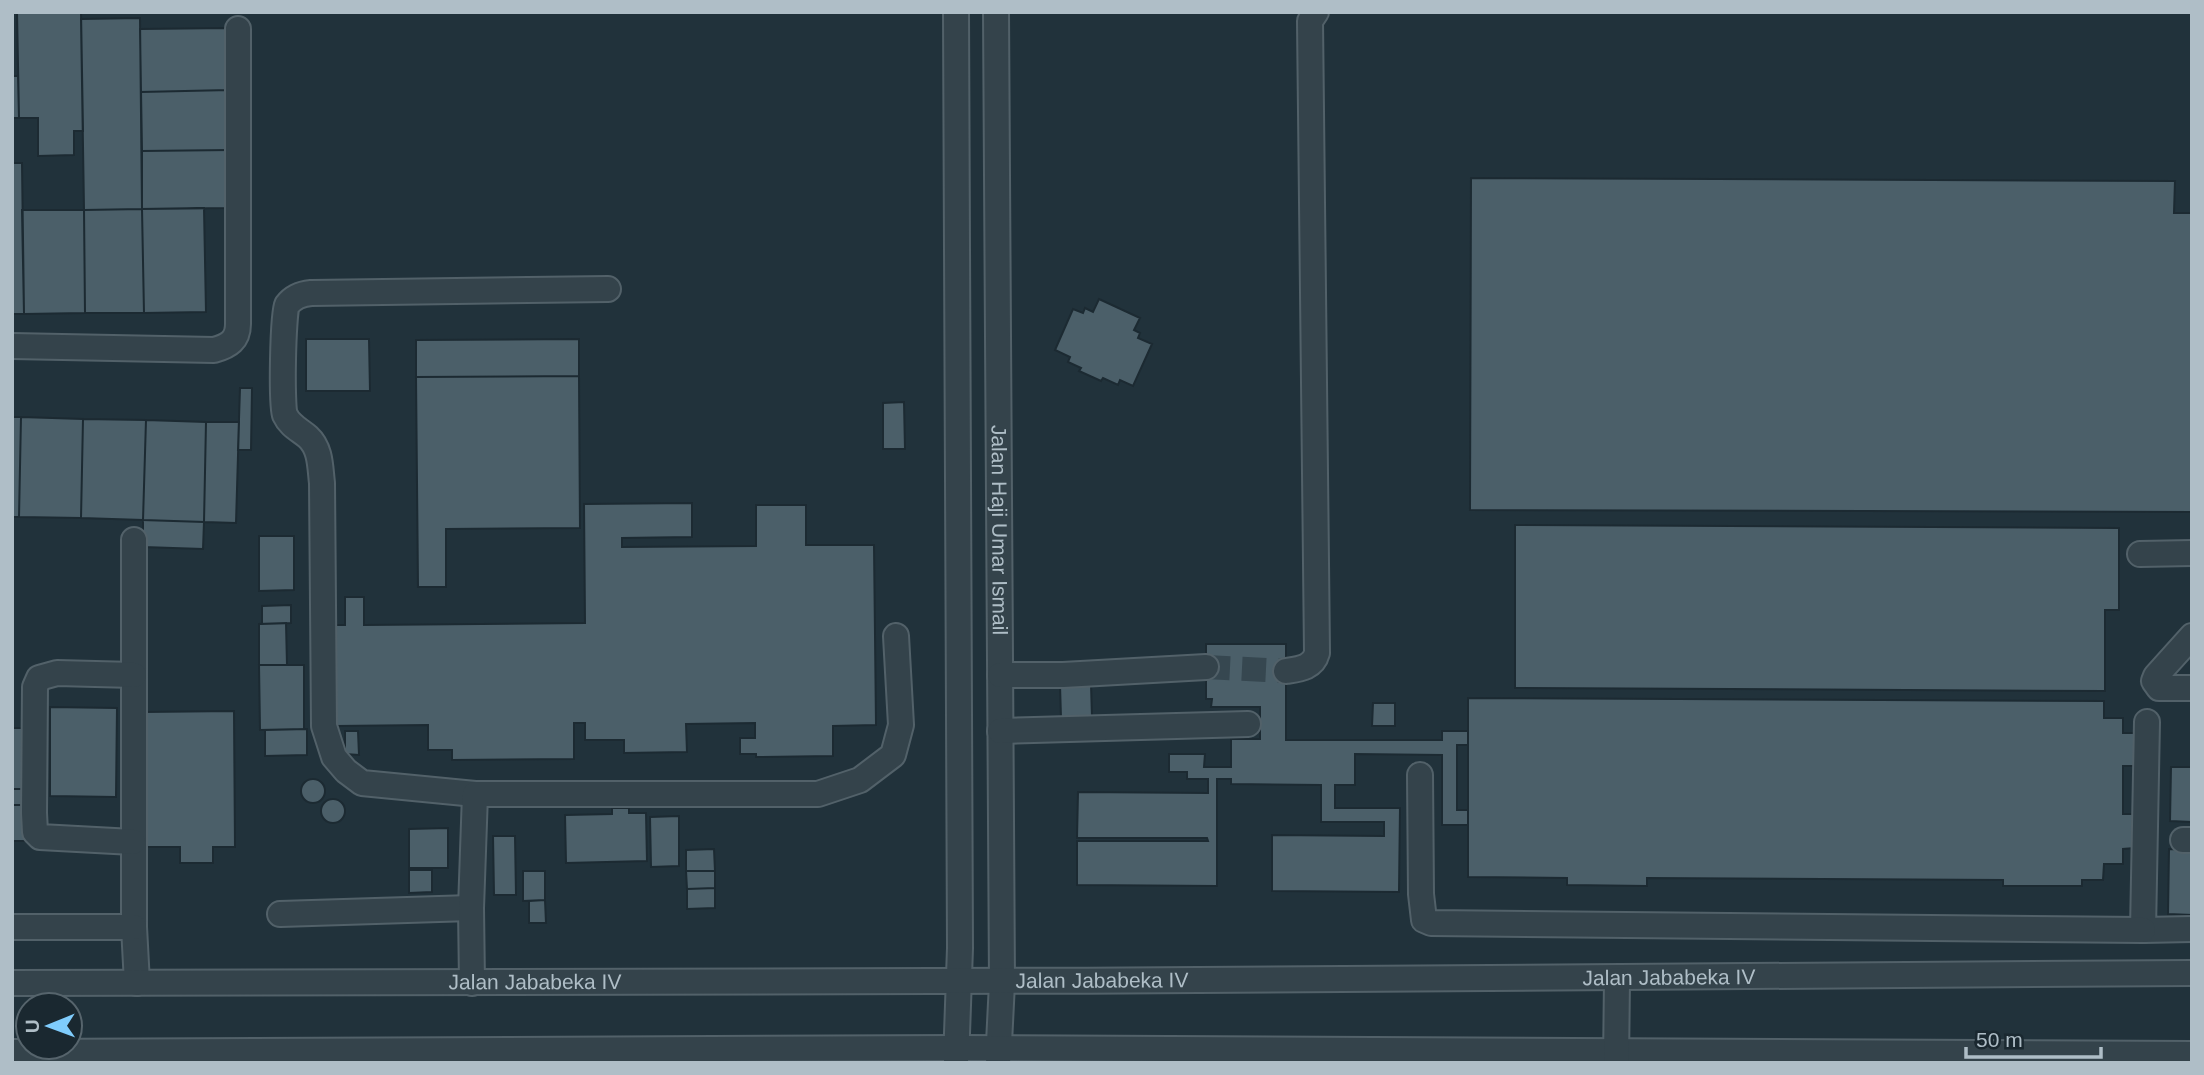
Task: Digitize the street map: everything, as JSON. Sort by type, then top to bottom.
[{"type":"street","name":"Jalan Haji Umar Ismail","points":[[956,12],[960,982],[957,1055]]},
{"type":"street","name":"Jalan Haji Umar Ismail","points":[[996,12],[1002,983],[998,1056]]},
{"type":"street","points":[[1286,671],[1309,666],[1317,653],[1310,21],[1316,12]]},
{"type":"street","points":[[12,346],[214,350],[234,340],[238,324],[237,29]]},
{"type":"street","points":[[608,289],[311,293],[294,298],[285,311],[282,399],[285,414],[294,428],[310,438],[318,452],[322,483],[324,726],[334,757],[362,783],[475,794],[818,794],[860,780],[893,755],[901,725],[896,636]]},
{"type":"street","points":[[134,540],[133,842],[136,983]]},
{"type":"street","points":[[2140,554],[2192,552]]},
{"type":"street","points":[[2192,636],[2154,681],[2159,688],[2192,688]]},
{"type":"street","points":[[1000,675],[1206,667]]},
{"type":"street","points":[[133,842],[40,837],[35,832],[34,813],[35,687],[39,678],[57,673],[134,675]]},
{"type":"street","points":[[2143,930],[2147,722]]},
{"type":"street","points":[[1000,731],[1248,724]]},
{"type":"street","points":[[1420,775],[1421,894],[1424,920],[1431,923],[2192,929]]},
{"type":"street","points":[[472,983],[471,908],[475,794]]},
{"type":"street","points":[[280,914],[471,908]]},
{"type":"street","points":[[12,927],[134,927]]},
{"type":"street","name":"Jalan Jababeka IV","points":[[12,983],[1002,983],[1617,980],[2192,973]]},
{"type":"street","points":[[1616,1057],[1617,980]]},
{"type":"street","points":[[12,1052],[346,1057],[2192,1054]]},
{"type":"building","points":[[17,12],[81,12],[83,131],[74,131],[74,155],[38,156],[38,118],[19,118]]},
{"type":"building","points":[[140,18],[142,209],[84,210],[81,19]]},
{"type":"building","points":[[229,28],[229,90],[141,92],[140,29]]},
{"type":"building","points":[[12,76],[18,76],[19,118],[12,118]]},
{"type":"building","points":[[229,90],[230,150],[142,151],[141,92]]},
{"type":"building","points":[[230,150],[231,208],[142,209],[142,151]]},
{"type":"building","points":[[12,163],[22,163],[24,314],[12,314]]},
{"type":"building","points":[[1471,178],[2175,181],[2174,213],[2192,213],[2192,512],[1470,510]]},
{"type":"building","points":[[204,208],[206,312],[144,313],[142,209]]},
{"type":"building","points":[[142,209],[144,313],[85,313],[84,210]]},
{"type":"building","points":[[22,210],[84,210],[85,313],[24,314]]},
{"type":"building","points":[[1099,299],[1140,318],[1134,330],[1140,333],[1138,338],[1152,344],[1133,386],[1120,380],[1118,385],[1103,378],[1101,381],[1079,371],[1081,368],[1068,362],[1070,357],[1055,350],[1073,309],[1083,313],[1085,308],[1093,312]]},
{"type":"building","points":[[306,339],[369,339],[370,391],[306,391]]},
{"type":"building","points":[[579,339],[579,376],[416,377],[416,340]]},
{"type":"building","points":[[579,376],[580,528],[446,529],[446,587],[418,587],[416,377]]},
{"type":"building","points":[[240,388],[252,388],[251,450],[238,450]]},
{"type":"building","points":[[904,402],[905,449],[883,449],[883,403]]},
{"type":"building","points":[[12,417],[21,417],[19,517],[12,517]]},
{"type":"building","points":[[21,417],[83,419],[81,518],[19,517]]},
{"type":"building","points":[[83,419],[146,420],[143,520],[81,518]]},
{"type":"building","points":[[146,420],[206,422],[204,522],[143,520]]},
{"type":"building","points":[[206,422],[239,422],[236,523],[204,522]]},
{"type":"building","points":[[692,503],[692,537],[622,538],[622,547],[756,546],[756,505],[806,505],[806,545],[874,545],[876,725],[833,726],[833,756],[756,757],[756,754],[740,754],[740,738],[755,738],[755,723],[686,724],[687,752],[624,753],[624,740],[585,740],[585,723],[574,723],[574,759],[452,760],[452,750],[428,750],[428,725],[336,726],[335,625],[345,625],[345,597],[364,597],[364,625],[585,623],[584,504]]},
{"type":"building","points":[[143,520],[204,522],[203,549],[143,547]]},
{"type":"building","points":[[1515,525],[2119,528],[2119,610],[2105,610],[2105,691],[1515,688]]},
{"type":"building","points":[[259,536],[294,536],[294,590],[259,591]]},
{"type":"building","points":[[291,605],[291,623],[262,624],[262,606]]},
{"type":"building","points":[[286,623],[287,665],[259,665],[259,624]]},
{"type":"building","points":[[1206,644],[1286,644],[1286,740],[1442,740],[1442,731],[1468,731],[1468,745],[1457,745],[1457,810],[1468,810],[1468,825],[1442,825],[1442,755],[1355,754],[1355,785],[1335,785],[1335,808],[1400,808],[1399,892],[1272,891],[1272,835],[1384,836],[1384,822],[1321,822],[1321,785],[1231,784],[1231,779],[1217,779],[1217,886],[1077,885],[1077,841],[1208,841],[1207,838],[1077,838],[1078,792],[1208,793],[1208,779],[1187,779],[1187,772],[1169,772],[1169,754],[1205,754],[1204,767],[1231,767],[1231,739],[1260,739],[1260,707],[1211,707],[1212,699],[1206,699]]},
{"type":"building","points":[[259,665],[304,665],[304,729],[260,730]]},
{"type":"building","points":[[1091,684],[1092,717],[1061,718],[1060,685]]},
{"type":"building","points":[[1468,698],[2104,701],[2104,718],[2123,718],[2123,733],[2135,733],[2135,766],[2123,766],[2123,814],[2135,814],[2135,848],[2123,849],[2123,864],[2104,864],[2103,880],[2082,880],[2082,886],[2003,886],[2003,880],[1647,878],[1647,886],[1567,885],[1567,878],[1468,877]]},
{"type":"building","points":[[1373,703],[1395,703],[1395,726],[1372,726]]},
{"type":"building","points":[[50,707],[117,708],[116,797],[50,796]]},
{"type":"building","points":[[234,711],[235,847],[213,847],[213,863],[180,863],[180,847],[144,847],[143,712]]},
{"type":"building","points":[[12,728],[28,728],[27,789],[12,789]]},
{"type":"building","points":[[307,729],[307,755],[265,756],[265,730]]},
{"type":"building","points":[[345,731],[358,731],[359,755],[345,754]]},
{"type":"building","points":[[2171,767],[2192,767],[2192,822],[2170,821]]},
{"type":"building","points":[[313,779],[324,786],[325,791],[318,802],[313,803],[302,796],[301,791],[308,780]]},
{"type":"building","points":[[12,789],[27,789],[27,805],[12,805]]},
{"type":"building","points":[[333,799],[344,806],[345,811],[338,822],[333,823],[322,816],[321,811],[328,800]]},
{"type":"building","points":[[12,805],[27,805],[27,841],[12,841]]},
{"type":"building","points":[[612,808],[629,808],[629,813],[646,813],[647,861],[566,863],[565,815],[612,814]]},
{"type":"building","points":[[679,816],[679,866],[651,867],[650,817]]},
{"type":"building","points":[[448,828],[448,868],[409,868],[409,829]]},
{"type":"building","points":[[493,836],[515,836],[516,895],[494,895]]},
{"type":"building","points":[[714,849],[715,871],[686,871],[686,850]]},
{"type":"building","points":[[2169,849],[2192,850],[2192,915],[2168,914]]},
{"type":"building","points":[[409,870],[432,870],[432,892],[409,893]]},
{"type":"building","points":[[523,871],[545,871],[545,900],[523,901]]},
{"type":"building","points":[[686,871],[715,871],[715,888],[687,889]]},
{"type":"building","points":[[715,888],[715,908],[687,909],[687,889]]},
{"type":"building","points":[[545,900],[546,923],[529,923],[529,901]]},
{"type":"tunnel","points":[[1206,667],[1286,671]]}]
